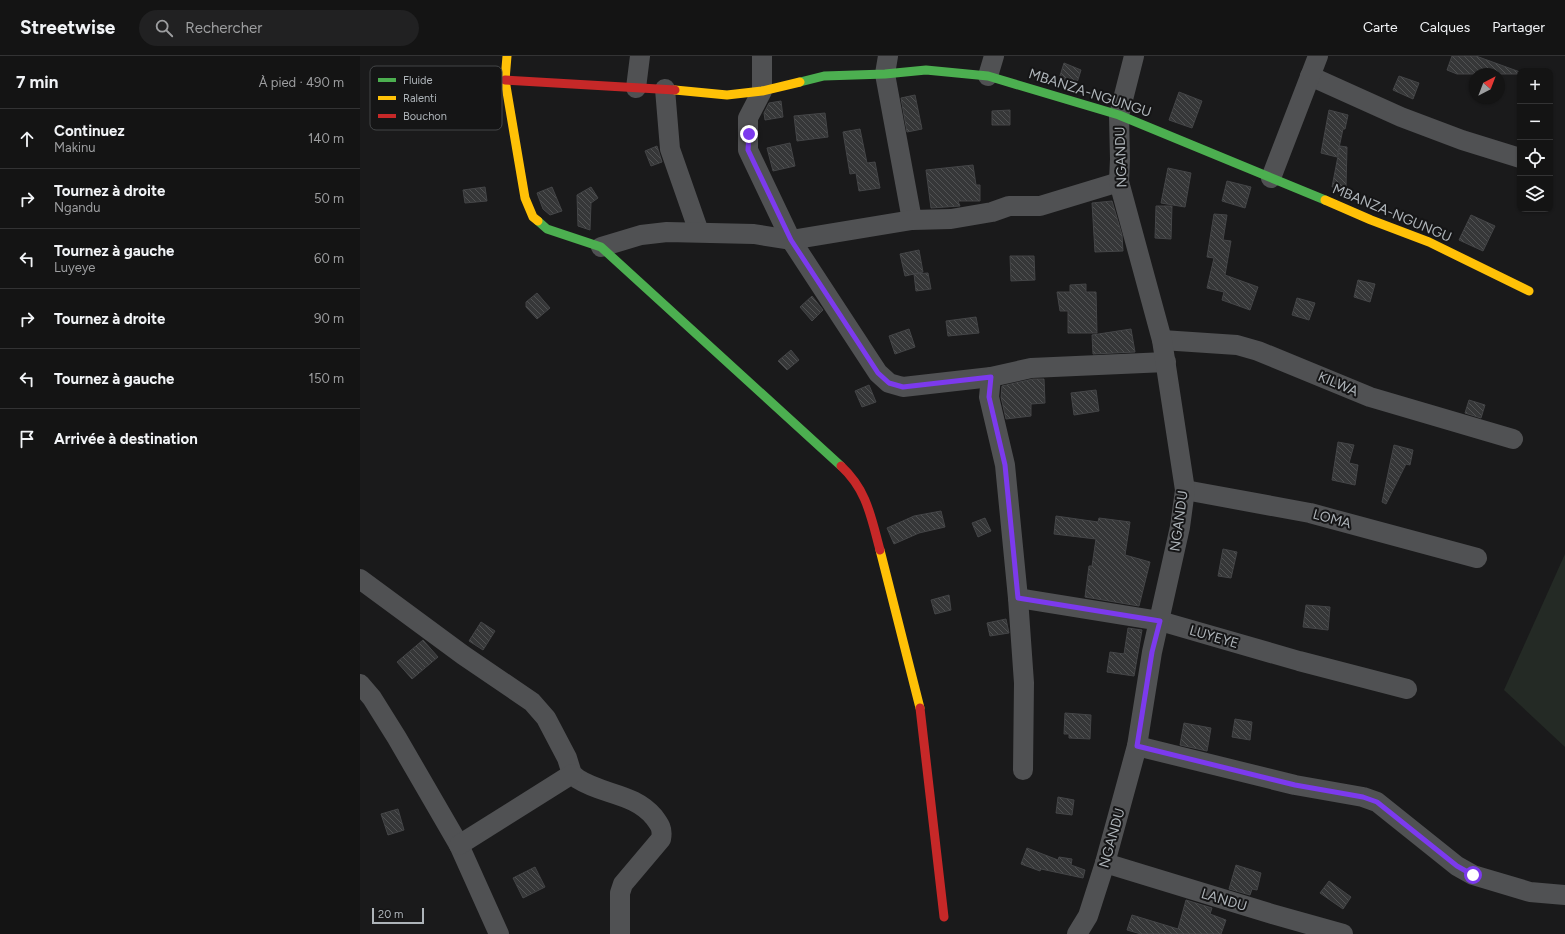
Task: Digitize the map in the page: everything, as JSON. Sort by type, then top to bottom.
[{"type":"street","points":[[507,56],[505,80],[525,198],[533,217],[547,229],[601,247],[853,477],[862,490],[868,503],[921,713],[944,917]]},
{"type":"street","points":[[636,88],[640,56]]},
{"type":"street","points":[[762,56],[762,91],[748,118],[748,150],[791,240],[878,373],[889,383],[903,387],[991,377],[1031,368],[1166,362]]},
{"type":"street","points":[[988,76],[994,56]]},
{"type":"street","name":"NGANDU","points":[[1077,934],[1087,925],[1137,746],[1152,652],[1180,527],[1185,490],[1162,340],[1119,182],[1120,115],[1134,56]]},
{"type":"street","points":[[1271,178],[1318,56]]},
{"type":"street","points":[[887,65],[912,220]]},
{"type":"street","name":"MBANZA-NGUNGU","points":[[505,80],[665,89],[727,95],[762,91],[824,76],[887,65],[988,76],[1120,115],[1371,220],[1429,242],[1529,292]]},
{"type":"street","points":[[1310,76],[1401,117],[1462,140],[1517,157]]},
{"type":"street","points":[[665,89],[670,149],[699,232]]},
{"type":"street","points":[[601,247],[641,235],[699,232],[754,234],[791,240],[912,220],[951,219],[992,212],[1009,206],[1040,206],[1119,182]]},
{"type":"street","name":"KILWA","points":[[1162,340],[1237,345],[1258,351],[1370,398],[1513,439]]},
{"type":"street","points":[[991,377],[989,397],[1005,465],[1018,598],[1024,683],[1023,770]]},
{"type":"street","name":"LOMA","points":[[1185,490],[1310,513],[1477,558]]},
{"type":"street","points":[[360,579],[463,655],[532,702],[546,718],[556,735],[572,774],[584,783],[641,804],[660,824],[662,831],[661,839],[623,884],[620,893],[620,934]]},
{"type":"street","name":"LUYEYE","points":[[1018,598],[1160,621],[1300,661],[1407,689]]},
{"type":"street","points":[[360,684],[372,698],[397,738],[459,845],[499,934]]},
{"type":"street","points":[[1137,746],[1295,785],[1363,797],[1377,802],[1457,866],[1473,875],[1530,892],[1565,895]]},
{"type":"street","points":[[459,845],[572,774]]},
{"type":"street","name":"LANDU","points":[[1105,863],[1272,914],[1344,934]]},
{"type":"shaded area","points":[[1565,554],[1565,747],[1504,690]]},
{"type":"building","points":[[1452,56],[1476,56],[1517,71],[1517,74],[1505,74],[1505,68],[1469,68],[1469,74],[1457,74],[1447,70]]},
{"type":"building","points":[[1064,63],[1081,70],[1076,86],[1059,79]]},
{"type":"building","points":[[1399,76],[1419,83],[1413,99],[1393,90]]},
{"type":"building","points":[[1179,92],[1202,101],[1192,128],[1169,120]]},
{"type":"building","points":[[915,95],[922,129],[907,132],[901,98]]},
{"type":"building","points":[[781,101],[783,117],[765,120],[764,113],[769,103]]},
{"type":"building","points":[[1010,110],[1010,125],[992,125],[992,111]]},
{"type":"building","points":[[1329,110],[1348,115],[1345,129],[1343,129],[1337,157],[1321,153]]},
{"type":"building","points":[[825,113],[828,137],[797,141],[794,116]]},
{"type":"building","points":[[860,129],[867,163],[875,162],[880,188],[859,191],[856,173],[850,174],[843,132]]},
{"type":"building","points":[[790,143],[795,166],[773,171],[767,148]]},
{"type":"building","points":[[657,146],[662,162],[651,166],[645,151]]},
{"type":"building","points":[[1340,146],[1347,147],[1346,187],[1332,187]]},
{"type":"building","points":[[973,165],[976,185],[980,185],[980,201],[958,201],[960,206],[931,208],[926,170]]},
{"type":"building","points":[[1168,168],[1191,173],[1185,207],[1161,203]]},
{"type":"building","points":[[1227,181],[1251,187],[1245,208],[1222,201]]},
{"type":"building","points":[[485,187],[487,201],[465,203],[463,190]]},
{"type":"building","points":[[552,187],[562,211],[550,215],[543,209],[537,193]]},
{"type":"building","points":[[591,187],[598,198],[591,203],[590,230],[578,226],[577,195]]},
{"type":"building","points":[[1112,201],[1122,235],[1123,251],[1095,252],[1092,203]]},
{"type":"building","points":[[1156,206],[1172,206],[1171,239],[1155,238]]},
{"type":"building","points":[[1214,214],[1227,215],[1223,240],[1231,241],[1225,275],[1258,287],[1250,310],[1222,300],[1224,292],[1207,288],[1214,258],[1207,257]]},
{"type":"building","points":[[1471,215],[1495,226],[1483,251],[1459,240]]},
{"type":"building","points":[[919,250],[923,272],[905,276],[900,254]]},
{"type":"building","points":[[1010,256],[1034,256],[1035,280],[1011,281]]},
{"type":"building","points":[[928,273],[931,289],[916,291],[914,274]]},
{"type":"building","points":[[1358,280],[1375,284],[1370,302],[1354,297]]},
{"type":"building","points":[[1086,284],[1086,292],[1096,292],[1097,333],[1068,333],[1068,311],[1060,311],[1057,292],[1070,292],[1070,285]]},
{"type":"building","points":[[537,293],[550,308],[537,319],[526,307],[526,302]]},
{"type":"building","points":[[812,296],[823,310],[812,321],[800,307]]},
{"type":"building","points":[[1297,298],[1315,303],[1309,320],[1292,315]]},
{"type":"building","points":[[976,317],[979,333],[948,336],[946,321]]},
{"type":"building","points":[[909,329],[915,347],[895,354],[889,336]]},
{"type":"building","points":[[1131,329],[1135,352],[1093,354],[1092,335]]},
{"type":"building","points":[[791,350],[799,360],[787,370],[778,361]]},
{"type":"building","points":[[1033,379],[1044,379],[1045,403],[1031,404],[1031,416],[1006,419],[1001,397],[1002,386]]},
{"type":"building","points":[[869,385],[876,402],[862,407],[855,391]]},
{"type":"building","points":[[1096,390],[1099,411],[1074,415],[1071,393]]},
{"type":"building","points":[[1469,400],[1485,405],[1481,418],[1465,413]]},
{"type":"building","points":[[1338,442],[1354,445],[1349,463],[1358,465],[1355,485],[1332,480]]},
{"type":"building","points":[[1394,445],[1413,450],[1410,465],[1406,464],[1386,504],[1382,502]]},
{"type":"building","points":[[941,511],[945,527],[919,533],[894,544],[887,528],[914,516]]},
{"type":"building","points":[[1056,516],[1098,522],[1099,518],[1130,522],[1125,555],[1150,562],[1139,606],[1085,597],[1089,566],[1092,566],[1096,539],[1054,534]]},
{"type":"building","points":[[985,518],[991,531],[978,537],[972,523]]},
{"type":"building","points":[[1223,549],[1237,552],[1231,578],[1218,576]]},
{"type":"building","points":[[949,595],[951,610],[935,614],[931,600]]},
{"type":"building","points":[[1306,605],[1330,607],[1328,630],[1303,627]]},
{"type":"building","points":[[1006,619],[1009,633],[990,636],[987,623]]},
{"type":"building","points":[[481,622],[495,631],[483,650],[469,641]]},
{"type":"building","points":[[1128,628],[1142,630],[1134,676],[1107,672],[1110,652],[1124,654]]},
{"type":"building","points":[[423,640],[438,657],[412,679],[397,662]]},
{"type":"building","points":[[1065,713],[1091,715],[1090,739],[1069,738],[1069,734],[1064,734]]},
{"type":"building","points":[[1235,719],[1252,722],[1250,740],[1232,737]]},
{"type":"building","points":[[1184,723],[1211,728],[1207,751],[1180,745]]},
{"type":"building","points":[[1058,797],[1074,800],[1072,815],[1056,813]]},
{"type":"building","points":[[398,809],[404,830],[388,835],[381,814]]},
{"type":"building","points":[[1027,848],[1058,860],[1059,857],[1072,859],[1071,865],[1085,870],[1083,878],[1041,869],[1040,871],[1021,864]]},
{"type":"building","points":[[1236,865],[1261,873],[1257,890],[1252,889],[1250,895],[1229,889]]},
{"type":"building","points":[[535,867],[545,887],[523,898],[513,878]]},
{"type":"building","points":[[1329,881],[1351,897],[1343,909],[1320,893]]},
{"type":"building","points":[[1186,900],[1212,908],[1210,914],[1226,920],[1221,934],[1141,934],[1127,930],[1132,915],[1178,929]]},
{"type":"traffic: fast","points":[[800,82],[824,76],[885,74],[926,70],[988,76],[1119,115],[1325,200]]},
{"type":"traffic: fast","points":[[538,221],[547,229],[601,247],[841,466]]},
{"type":"traffic: slow","points":[[507,56],[505,80],[525,198],[533,217],[538,221]]},
{"type":"traffic: slow","points":[[675,90],[727,95],[762,91],[800,82]]},
{"type":"traffic: slow","points":[[1325,200],[1371,220],[1429,242],[1529,291]]},
{"type":"traffic: slow","points":[[880,550],[920,708]]},
{"type":"traffic: jam","points":[[505,80],[675,90]]},
{"type":"traffic: jam","points":[[841,466],[850,475],[862,494],[871,515],[880,550]]},
{"type":"traffic: jam","points":[[920,708],[944,917]]},
{"type":"route","points":[[749,134],[748,150],[791,240],[878,373],[889,383],[903,387],[991,377],[989,397],[1005,465],[1018,598],[1160,621],[1152,652],[1137,746],[1295,785],[1363,797],[1377,802],[1457,866],[1473,875]]}]
